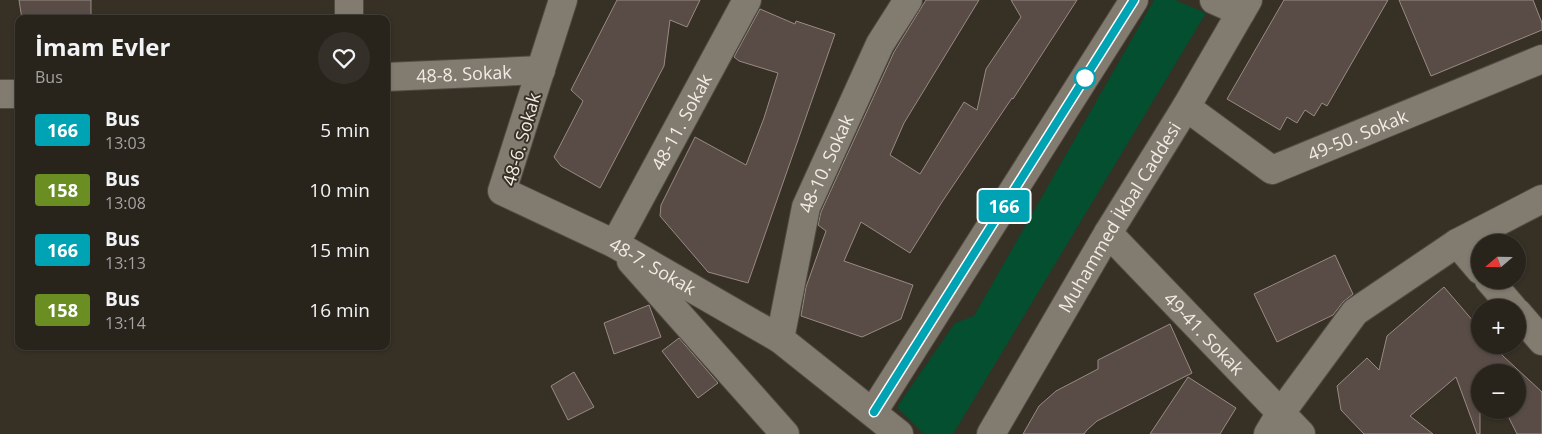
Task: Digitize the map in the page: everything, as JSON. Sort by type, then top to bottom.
[{"type":"street","points":[[349,0],[350,15]]},
{"type":"street","name":"48-6. Sokak","points":[[563,0],[502,191],[615,244]]},
{"type":"street","name":"48-11. Sokak","points":[[615,244],[746,0]]},
{"type":"street","name":"48-10. Sokak","points":[[780,339],[806,207],[880,44],[908,0]]},
{"type":"street","points":[[874,412],[1134,0]]},
{"type":"street","points":[[1214,0],[1244,6]]},
{"type":"street","name":"Muhammed İkbal Caddesi","points":[[991,434],[1108,233],[1186,107],[1244,6]]},
{"type":"street","name":"49-50. Sokak","points":[[1186,107],[1272,170],[1542,59]]},
{"type":"street","name":"48-8. Sokak","points":[[390,77],[541,70]]},
{"type":"street","points":[[0,94],[15,94]]},
{"type":"street","points":[[1274,424],[1355,312],[1456,242],[1542,199]]},
{"type":"street","name":"49-41. Sokak","points":[[1108,233],[1274,424],[1301,434]]},
{"type":"street","points":[[1456,242],[1471,260]]},
{"type":"street","name":"48-7. Sokak","points":[[615,244],[780,339],[874,412],[899,434]]},
{"type":"street","name":"48-7. Sokak","points":[[615,244],[785,434]]},
{"type":"street","points":[[1497,289],[1505,299]]},
{"type":"street","points":[[1526,322],[1542,341]]},
{"type":"green space","points":[[1154,0],[1175,0],[1206,13],[953,434],[924,434],[897,407],[955,323],[974,316]]},
{"type":"building","points":[[19,0],[91,0],[91,15],[21,15]]},
{"type":"building","points":[[617,0],[700,0],[687,27],[670,20],[664,66],[600,188],[561,166],[554,157],[583,101],[571,90]]},
{"type":"building","points":[[926,0],[979,0],[904,123],[890,155],[920,174],[964,102],[977,110],[986,69],[1021,17],[1011,0],[1077,0],[910,253],[861,222],[844,261],[913,285],[901,319],[862,337],[801,316],[806,287],[826,231],[818,225],[821,212],[894,52]]},
{"type":"building","points":[[1284,0],[1388,0],[1327,106],[1322,103],[1314,116],[1305,110],[1297,123],[1287,117],[1280,130],[1227,99]]},
{"type":"building","points":[[1399,0],[1533,0],[1542,23],[1542,30],[1431,76]]},
{"type":"building","points":[[760,9],[795,24],[796,21],[835,34],[748,283],[708,272],[660,216],[661,205],[695,137],[746,165],[764,118],[778,73],[739,61],[734,57]]},
{"type":"building","points":[[1335,255],[1353,294],[1343,302],[1333,315],[1277,342],[1254,294]]},
{"type":"building","points":[[1444,287],[1471,318],[1471,354],[1501,354],[1512,364],[1471,364],[1471,418],[1456,377],[1410,416],[1433,434],[1364,434],[1341,410],[1337,386],[1367,358],[1379,370],[1387,336]]},
{"type":"building","points":[[649,305],[661,337],[614,354],[604,323]]},
{"type":"building","points":[[1170,324],[1192,373],[1097,421],[1084,434],[1023,434],[1039,406],[1056,391],[1098,369],[1098,360]]},
{"type":"building","points":[[679,338],[718,383],[698,398],[662,351]]},
{"type":"building","points":[[574,372],[594,407],[568,420],[551,386]]},
{"type":"building","points":[[1188,377],[1236,408],[1220,434],[1150,434]]},
{"type":"building","points":[[1526,377],[1542,392],[1542,434],[1517,434],[1510,419],[1526,419]]},
{"type":"building","points":[[1471,419],[1480,419],[1480,434],[1477,434]]},
{"type":"bus line","name":"166","points":[[874,412],[1134,0]]}]
